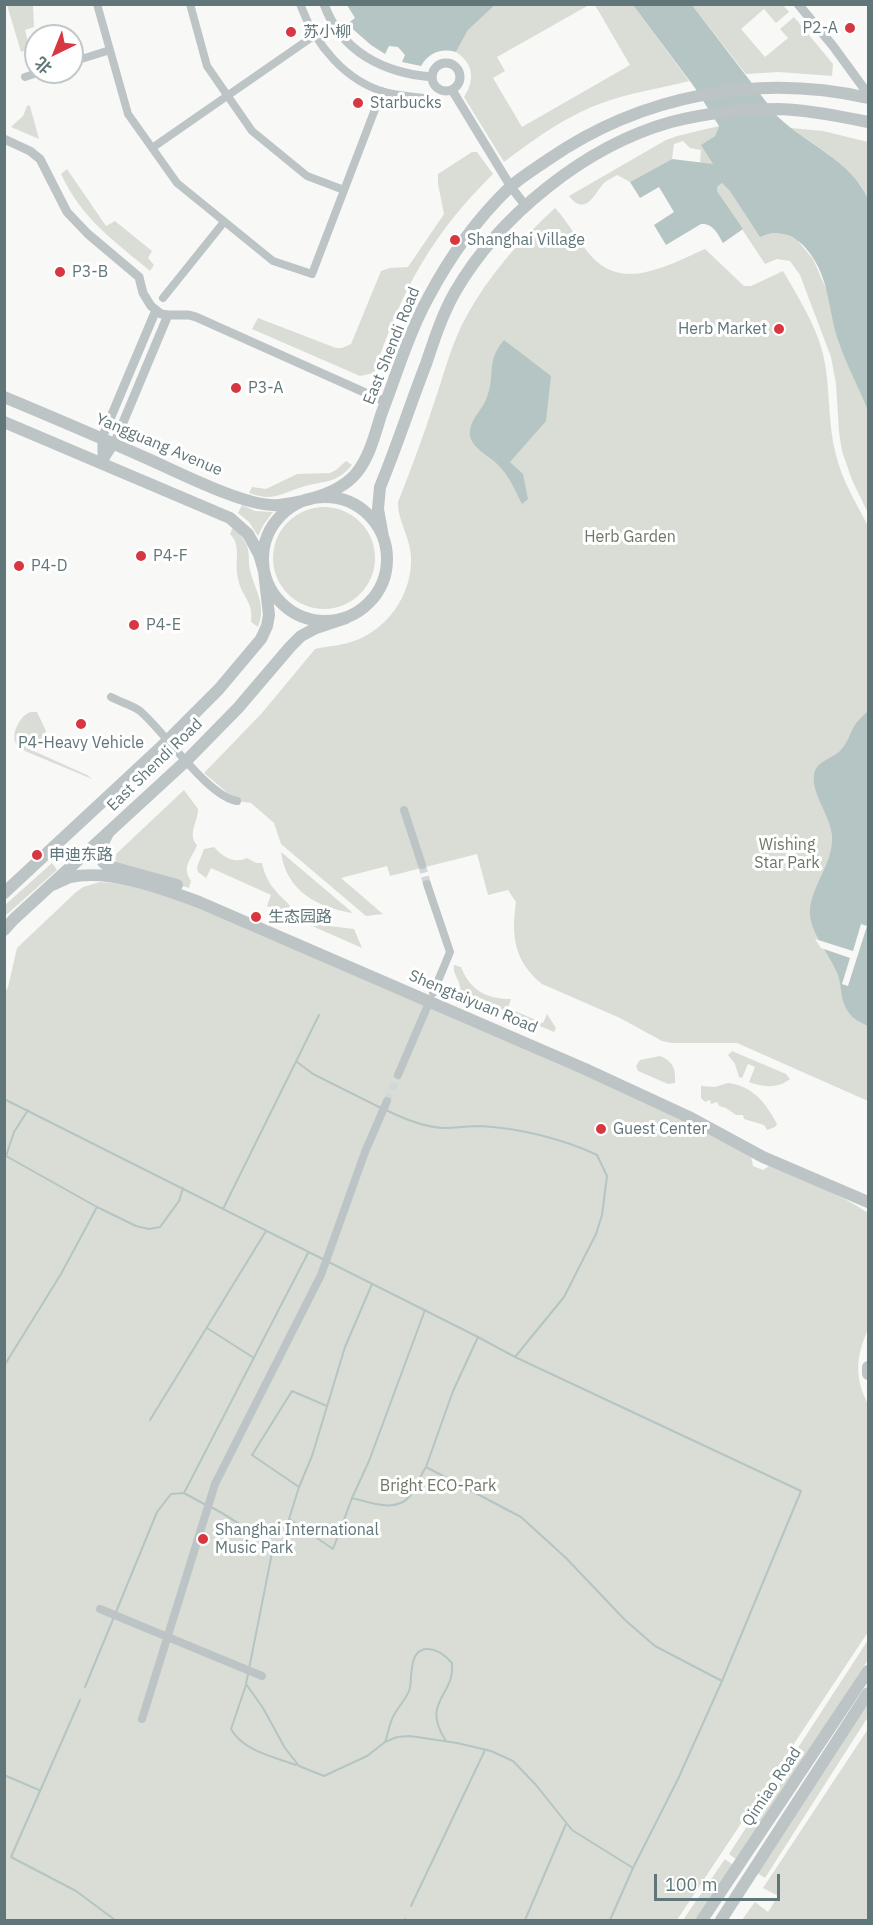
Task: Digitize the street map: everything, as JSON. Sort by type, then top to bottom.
[{"type":"street","points":[[97,4],[128,114],[177,183],[273,261],[312,274],[382,91]]},
{"type":"street","points":[[189,4],[207,66],[252,130],[307,176],[344,190]]},
{"type":"street","points":[[300,4],[315,34],[329,55],[343,69],[382,91],[425,98]]},
{"type":"street","points":[[324,4],[341,36],[369,60],[402,74],[432,77]]},
{"type":"street","points":[[798,4],[833,46],[868,96]]},
{"type":"street","points":[[152,148],[315,34]]},
{"type":"street","points":[[84,58],[110,50]]},
{"type":"street","points":[[448,63],[459,71],[460,80],[456,88],[447,92],[438,89],[432,77],[438,65],[448,63]]},
{"type":"street","name":"East Shendi Road","points":[[304,500],[341,487],[358,471],[371,445],[427,299],[460,246],[510,187],[550,158],[592,132],[631,115],[690,96],[736,90],[800,88],[868,96]]},
{"type":"street","points":[[452,90],[510,187],[525,206]]},
{"type":"street","points":[[4,422],[230,518],[240,526],[254,544],[270,589],[280,603],[310,620],[327,621],[346,618],[370,601],[385,576],[387,557],[378,509],[380,487],[441,322],[455,293],[475,263],[499,231],[525,206],[560,178],[592,158],[640,134],[669,123],[729,112],[755,110],[831,114],[868,122]]},
{"type":"street","points":[[4,139],[30,151],[40,159],[67,212],[88,234],[139,277],[146,299],[156,310],[168,315],[196,317],[386,402]]},
{"type":"street","points":[[164,298],[224,222]]},
{"type":"street","points":[[102,463],[102,438],[156,310]]},
{"type":"street","points":[[102,463],[114,444],[168,315]]},
{"type":"street","name":"Yangguang Avenue","points":[[4,397],[206,484],[264,505],[304,500]]},
{"type":"street","points":[[264,571],[262,552],[267,534],[277,518],[304,500],[318,497],[339,498],[358,506],[374,520],[383,537]]},
{"type":"street","name":"East Shendi Road","points":[[4,892],[166,742],[219,688],[261,639],[269,615],[264,571]]},
{"type":"street","name":"East Shendi Road","points":[[4,930],[174,773],[238,708],[301,636],[316,628],[346,618]]},
{"type":"street","points":[[111,698],[139,710],[206,780],[228,800],[237,801]]},
{"type":"street","points":[[404,810],[422,865]]},
{"type":"street","name":"Shengtaiyuan Road","points":[[108,833],[99,851],[104,862],[114,868],[165,880],[226,905],[657,1093],[756,1145],[868,1194]]},
{"type":"street","name":"Shengtaiyuan Road","points":[[52,885],[69,877],[101,876],[164,889],[199,902],[585,1069],[691,1118],[763,1157],[868,1202]]},
{"type":"street","points":[[428,884],[450,952],[433,993]]},
{"type":"street","points":[[398,1076],[428,1005]]},
{"type":"street","points":[[142,1719],[214,1484],[321,1275],[373,1132],[387,1101]]},
{"type":"street","points":[[868,1367],[868,1374]]},
{"type":"street","points":[[100,1609],[262,1676]]},
{"type":"street","name":"Qimiao Road","points":[[702,1920],[868,1671]]},
{"type":"street","name":"Qimiao Road","points":[[721,1920],[868,1693]]},
{"type":"green space","points":[[7,5],[33,5],[34,24],[24,24],[24,51],[21,52]]},
{"type":"green space","points":[[495,5],[589,5],[497,57],[505,71],[493,78],[522,127],[630,65],[595,5],[633,5],[689,81],[628,95],[580,112],[528,144],[504,162],[464,97],[468,91],[471,73],[466,62],[456,52],[468,30]]},
{"type":"green space","points":[[692,5],[783,5],[789,12],[776,23],[764,9],[741,29],[765,57],[788,38],[780,29],[794,17],[833,64],[832,76],[779,72],[746,74]]},
{"type":"green space","points":[[29,105],[39,139],[11,127],[23,116]]},
{"type":"green space","points":[[719,126],[715,136],[709,140],[713,165],[700,163],[701,150],[690,148],[683,141],[674,144],[672,159],[630,182],[617,175],[604,183],[585,204],[580,205],[569,196],[666,140]]},
{"type":"green space","points":[[791,128],[823,131],[868,142],[868,199],[854,177],[845,168]]},
{"type":"green space","points":[[472,152],[477,152],[493,174],[452,219],[420,266],[395,316],[374,373],[360,376],[252,329],[258,318],[336,348],[351,344],[381,271],[408,267],[444,214],[438,174]]},
{"type":"green space","points":[[67,169],[106,226],[115,221],[152,251],[148,258],[154,265],[150,271],[111,239],[79,204],[61,174]]},
{"type":"green space","points":[[722,183],[768,234],[782,232],[797,240],[813,259],[827,291],[839,343],[868,411],[868,513],[852,480],[842,451],[836,384],[831,357],[800,275],[790,261],[777,259],[765,264],[717,191],[717,187]]},
{"type":"green space","name":"Herb Garden","points":[[555,208],[592,257],[618,273],[647,272],[705,249],[744,286],[751,286],[783,271],[806,311],[820,343],[827,379],[831,430],[836,455],[846,482],[868,526],[868,1101],[737,1043],[662,1041],[620,1018],[542,984],[525,966],[520,957],[514,926],[516,902],[508,890],[488,895],[477,854],[390,876],[387,866],[341,878],[383,914],[366,916],[281,844],[274,823],[251,803],[237,801],[204,773],[262,713],[315,649],[364,637],[386,620],[395,609],[408,584],[411,556],[399,515],[398,502],[456,338],[466,317],[495,272]]},
{"type":"green space","points":[[346,461],[352,465],[340,476],[329,481],[271,497],[249,493],[252,487],[266,489],[297,474],[330,473]]},
{"type":"green space","points":[[242,505],[255,511],[273,512],[258,536],[249,522],[238,513]]},
{"type":"green space","points":[[324,507],[343,511],[360,522],[371,539],[375,558],[371,577],[360,594],[343,605],[324,609],[305,605],[288,594],[277,577],[273,558],[277,539],[288,522],[305,511]]},
{"type":"green space","points":[[233,526],[248,549],[250,570],[261,605],[258,627],[251,622],[251,609],[237,572],[236,543],[230,534]]},
{"type":"green space","points":[[31,712],[37,712],[46,731],[42,741],[27,748],[92,779],[18,746],[14,736],[15,731],[23,717]]},
{"type":"green space","points":[[184,790],[198,809],[193,833],[197,845],[187,867],[191,881],[189,888],[115,866],[116,854]]},
{"type":"green space","points":[[214,847],[229,858],[242,860],[247,858],[256,863],[262,863],[268,881],[289,905],[294,918],[267,906],[271,895],[211,868],[206,878],[198,872],[197,867],[204,849]]},
{"type":"green space","points":[[281,852],[353,913],[328,907],[306,895],[289,877]]},
{"type":"green space","points":[[52,863],[57,870],[5,916],[5,905]]},
{"type":"green space","name":"Bright ECO-Park","points":[[100,882],[144,886],[179,898],[669,1112],[751,1156],[753,1166],[763,1170],[769,1166],[794,1176],[833,1193],[868,1213],[868,1329],[858,1367],[860,1385],[868,1404],[868,1632],[677,1920],[5,1920],[5,993],[17,948],[75,893],[83,887]]},
{"type":"green space","points":[[303,916],[322,925],[354,929],[362,948],[303,922]]},
{"type":"green space","points":[[454,965],[461,967],[469,982],[480,992],[502,999],[511,999],[508,1008],[543,1023],[547,1014],[556,1028],[554,1032],[460,992]]},
{"type":"green space","points":[[732,1051],[786,1074],[790,1079],[770,1086],[749,1082],[755,1067],[748,1064],[742,1078],[739,1077],[735,1064],[728,1055]]},
{"type":"green space","points":[[660,1056],[673,1066],[675,1083],[668,1084],[638,1071],[636,1066],[640,1060]]},
{"type":"green space","points":[[728,1083],[745,1088],[758,1097],[773,1116],[777,1124],[775,1127],[767,1130],[764,1125],[744,1119],[743,1115],[736,1115],[719,1106],[717,1102],[711,1104],[710,1100],[705,1102],[701,1098],[701,1086],[715,1087]]},
{"type":"green space","points":[[868,1640],[868,1660],[737,1860],[729,1854]]},
{"type":"green space","points":[[868,1702],[868,1717],[765,1878],[757,1873]]},
{"type":"green space","points":[[868,1729],[868,1920],[742,1920],[755,1902],[768,1912],[778,1896],[763,1888]]},
{"type":"green space","points":[[725,1859],[733,1865],[696,1920],[683,1920]]},
{"type":"shaded area","points":[[347,5],[495,5],[468,30],[456,52],[436,52],[428,57],[421,66],[402,62],[405,55],[398,47],[389,46],[385,54],[371,45],[347,24],[355,18]]},
{"type":"shaded area","points":[[633,5],[692,5],[777,116],[827,153],[860,185],[868,199],[868,411],[839,343],[824,281],[813,257],[805,247],[785,234],[773,233],[760,237],[730,191],[722,183],[717,187],[717,191],[743,229],[723,243],[712,227],[701,224],[666,245],[654,225],[674,212],[659,187],[640,198],[630,182],[672,159],[713,164],[701,145],[715,136],[719,126],[695,88]]},
{"type":"shaded area","points":[[504,340],[551,376],[546,421],[510,462],[523,474],[528,499],[522,504],[504,472],[476,447],[470,436],[471,425],[490,389],[495,355]]},
{"type":"shaded area","points":[[868,711],[868,1026],[854,1018],[845,1006],[838,975],[812,926],[810,909],[832,845],[831,827],[815,789],[815,771],[820,764],[842,748],[855,725]]},
{"type":"pier","points":[[861,924],[867,926],[848,986],[842,984],[850,958],[821,948],[815,939],[853,951]]},
{"type":"waterway","points":[[223,1209],[319,1015]]},
{"type":"waterway","points":[[297,1062],[313,1074],[381,1108]]},
{"type":"waterway","points":[[4,1099],[515,1357],[801,1491],[722,1681]]},
{"type":"waterway","points":[[28,1110],[14,1132],[6,1156],[97,1207],[136,1226],[149,1229],[160,1227],[179,1201],[183,1188]]},
{"type":"waterway","points":[[386,1110],[428,1126],[448,1128],[481,1126],[525,1132],[556,1139],[597,1155],[607,1176],[602,1215],[596,1234],[564,1297],[515,1357]]},
{"type":"waterway","points":[[4,1366],[61,1274],[97,1207]]},
{"type":"waterway","points":[[150,1420],[266,1231]]},
{"type":"waterway","points":[[184,1493],[308,1253]]},
{"type":"waterway","points":[[299,1487],[312,1456],[345,1347],[372,1284]]},
{"type":"waterway","points":[[352,1498],[369,1461],[425,1310]]},
{"type":"waterway","points":[[207,1328],[254,1358]]},
{"type":"waterway","points":[[426,1467],[453,1391],[478,1337]]},
{"type":"waterway","points":[[327,1406],[292,1391],[252,1455],[299,1487],[289,1519],[333,1549],[352,1498],[382,1505],[403,1502],[411,1495],[426,1467],[521,1517],[566,1558],[625,1620],[655,1646],[722,1681],[610,1920]]},
{"type":"waterway","points":[[116,1612],[157,1512],[171,1494],[184,1493],[206,1505]]},
{"type":"waterway","points":[[211,1507],[243,1527],[272,1553],[246,1684],[263,1708],[285,1748],[299,1766],[324,1776],[367,1756],[385,1742],[397,1737],[410,1736],[491,1751],[513,1761],[536,1785],[572,1830],[633,1868]]},
{"type":"waterway","points":[[85,1687],[114,1617]]},
{"type":"waterway","points":[[385,1742],[394,1715],[409,1691],[414,1659],[422,1650],[428,1649],[440,1653],[452,1663],[452,1674],[437,1708],[436,1717],[446,1741]]},
{"type":"waterway","points":[[246,1685],[231,1729],[236,1737],[251,1748],[296,1765]]},
{"type":"waterway","points":[[80,1700],[11,1857],[76,1891],[115,1920]]},
{"type":"waterway","points":[[411,1906],[485,1750]]},
{"type":"waterway","points":[[4,1775],[39,1790]]},
{"type":"waterway","points":[[525,1920],[566,1824]]},
{"type":"tunnel","points":[[422,865],[427,884]]},
{"type":"tunnel","points":[[387,1101],[398,1075]]},
{"type":"place","name":"P2-A","points":[[850,28]]},
{"type":"place","name":"苏小柳","points":[[291,32]]},
{"type":"place","name":"Starbucks","points":[[358,103]]},
{"type":"place","name":"Shanghai Village","points":[[455,240]]},
{"type":"place","name":"P3-B","points":[[60,272]]},
{"type":"place","name":"Herb Market","points":[[779,329]]},
{"type":"place","name":"P3-A","points":[[236,388]]},
{"type":"place","name":"P4-F","points":[[141,556]]},
{"type":"place","name":"P4-D","points":[[19,566]]},
{"type":"place","name":"P4-E","points":[[134,625]]},
{"type":"place","name":"P4-Heavy Vehicle","points":[[81,724]]},
{"type":"place","name":"申迪东路","points":[[37,855]]},
{"type":"place","name":"生态园路","points":[[256,917]]},
{"type":"place","name":"Guest Center","points":[[601,1129]]},
{"type":"place","name":"Shanghai International Music Park","points":[[203,1539]]},
{"type":"park label","name":"Wishing Star Park","points":[[787,854]]}]
